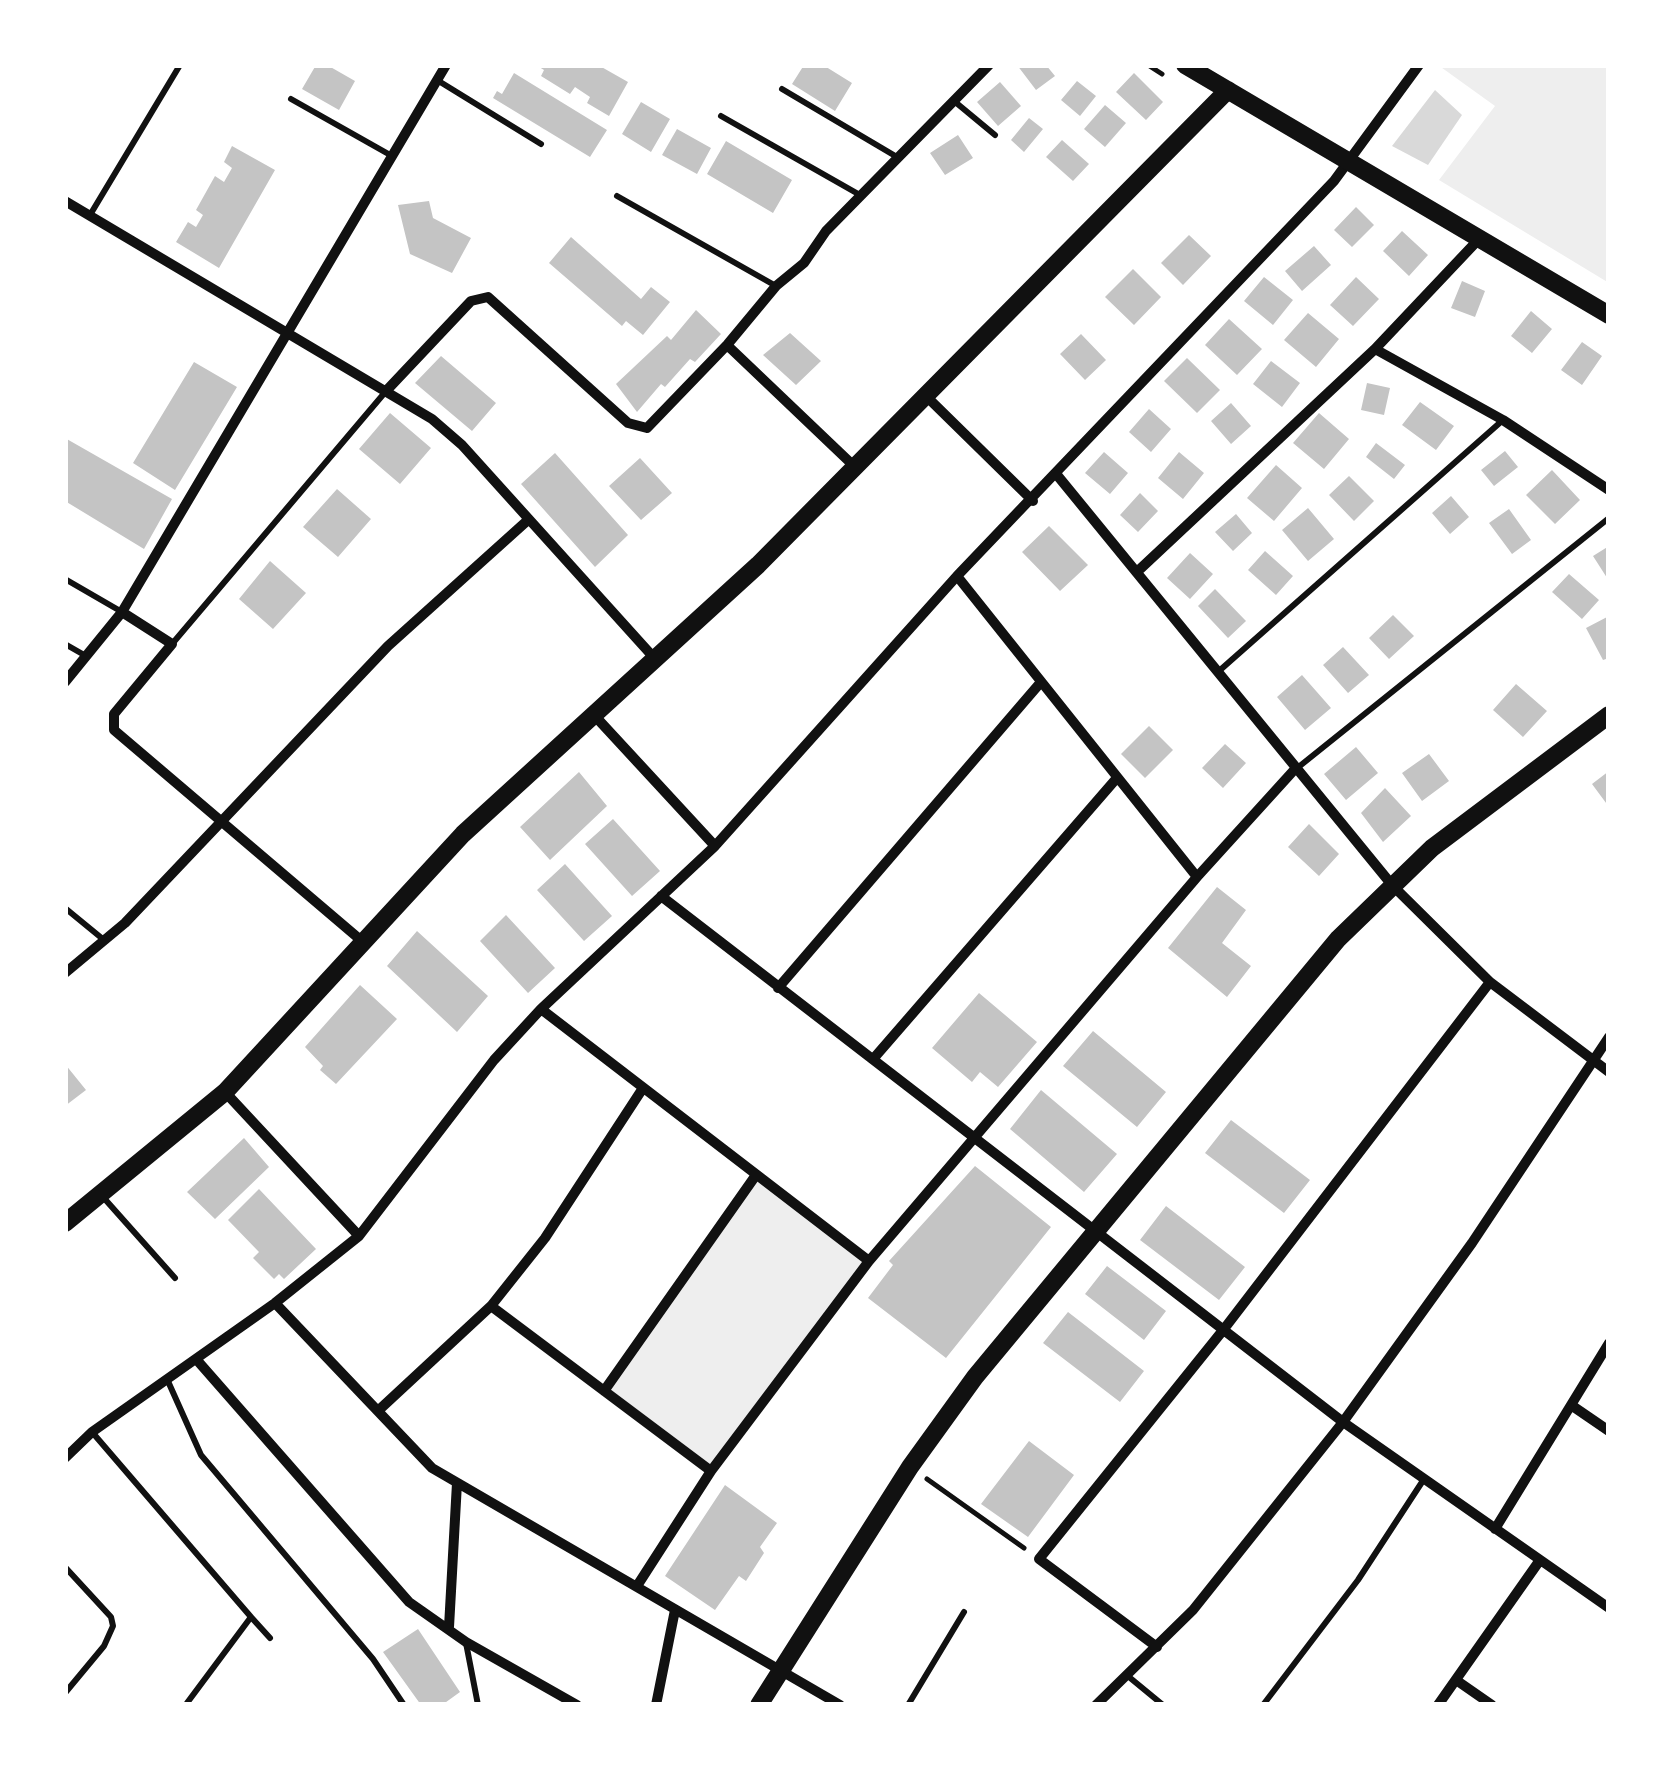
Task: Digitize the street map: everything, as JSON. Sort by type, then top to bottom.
[{"type":"street","points":[[65,682],[122,612],[446,65]]},
{"type":"street","points":[[387,390],[478,298],[497,300],[638,428],[656,423],[776,286],[804,263],[860,195],[989,65]]},
{"type":"street","points":[[1185,65],[1609,315]]},
{"type":"street","points":[[65,1458],[92,1432],[275,1303],[359,1236],[494,1060],[540,1009],[715,846],[957,576],[1033,501],[1350,161],[1418,65]]},
{"type":"street","points":[[65,1223],[225,1092],[463,834],[656,660],[857,469],[1228,90]]},
{"type":"street","points":[[65,200],[387,390],[462,445],[656,660]]},
{"type":"street","points":[[1139,570],[1375,349],[1479,238]]},
{"type":"street","points":[[727,345],[857,469]]},
{"type":"street","points":[[1375,349],[1502,420],[1609,490]]},
{"type":"street","points":[[927,397],[1033,501]]},
{"type":"street","points":[[1058,474],[1392,886],[1490,982],[1609,1072]]},
{"type":"street","points":[[65,973],[224,822],[388,646],[528,520]]},
{"type":"street","points":[[957,576],[1196,876]]},
{"type":"street","points":[[122,612],[172,644],[114,714],[114,730],[363,942]]},
{"type":"street","points":[[778,988],[1041,682]]},
{"type":"street","points":[[594,715],[715,846]]},
{"type":"street","points":[[759,1705],[910,1467],[1094,1230],[1338,939],[1477,811],[1609,715]]},
{"type":"street","points":[[637,1586],[711,1472],[869,1262],[1196,876],[1296,770]]},
{"type":"street","points":[[874,1058],[1116,779]]},
{"type":"street","points":[[661,896],[1343,1422],[1609,1608]]},
{"type":"street","points":[[1157,1647],[1039,1559],[1224,1329],[1490,982]]},
{"type":"street","points":[[540,1009],[869,1262]]},
{"type":"street","points":[[1096,1705],[1128,1677],[1231,1566],[1343,1422],[1472,1243],[1609,1037]]},
{"type":"street","points":[[380,1408],[491,1306],[545,1238],[643,1088]]},
{"type":"street","points":[[225,1092],[359,1236]]},
{"type":"street","points":[[604,1391],[756,1175]]},
{"type":"street","points":[[275,1303],[380,1408],[432,1468],[840,1705]]},
{"type":"street","points":[[491,1306],[711,1472]]},
{"type":"street","points":[[1495,1529],[1609,1343]]},
{"type":"street","points":[[196,1358],[409,1602],[466,1642],[577,1705]]},
{"type":"street","points":[[1572,1405],[1609,1431]]},
{"type":"street","points":[[449,1627],[457,1482]]},
{"type":"street","points":[[1438,1705],[1540,1560]]},
{"type":"street","points":[[656,1705],[676,1610]]},
{"type":"street","points":[[1456,1680],[1492,1705]]},
{"type":"lane","points":[[90,216],[180,65]]},
{"type":"lane","points":[[437,80],[541,144]]},
{"type":"lane","points":[[782,89],[897,157]]},
{"type":"lane","points":[[291,99],[392,156]]},
{"type":"lane","points":[[954,100],[995,135]]},
{"type":"lane","points":[[721,116],[860,195]]},
{"type":"lane","points":[[617,196],[776,286]]},
{"type":"lane","points":[[172,644],[387,390]]},
{"type":"lane","points":[[1219,670],[1502,420]]},
{"type":"lane","points":[[1296,770],[1609,518]]},
{"type":"lane","points":[[65,579],[122,612]]},
{"type":"lane","points":[[65,644],[87,657]]},
{"type":"lane","points":[[65,908],[104,940]]},
{"type":"lane","points":[[101,1195],[175,1278]]},
{"type":"lane","points":[[167,1379],[201,1455],[373,1659],[404,1705]]},
{"type":"lane","points":[[92,1432],[270,1638]]},
{"type":"lane","points":[[1263,1705],[1358,1580],[1424,1480]]},
{"type":"lane","points":[[65,1567],[111,1617],[113,1626],[104,1646],[65,1692]]},
{"type":"lane","points":[[908,1705],[964,1612]]},
{"type":"lane","points":[[187,1703],[251,1617]]},
{"type":"lane","points":[[466,1642],[478,1705]]},
{"type":"lane","points":[[1128,1677],[1163,1705]]},
{"type":"path","points":[[926,1478],[1039,1559]]},
{"type":"shaded area","points":[[1438,65],[1609,65],[1609,283],[1439,180],[1495,106]]},
{"type":"shaded area","points":[[1435,90],[1462,115],[1428,165],[1392,146]]},
{"type":"shaded area","points":[[756,1175],[869,1261],[711,1471],[604,1391]]},
{"type":"building","points":[[316,65],[327,65],[355,81],[339,110],[302,89]]},
{"type":"building","points":[[536,65],[598,65],[628,82],[609,116],[587,103],[590,97],[575,87],[570,94],[541,76],[544,70]]},
{"type":"building","points":[[804,65],[823,65],[852,83],[835,111],[792,84]]},
{"type":"building","points":[[1017,65],[1046,65],[1055,76],[1036,90]]},
{"type":"building","points":[[514,73],[607,130],[590,157],[493,98],[497,91],[502,94]]},
{"type":"building","points":[[1134,73],[1163,102],[1146,120],[1116,92]]},
{"type":"building","points":[[1077,81],[1096,96],[1080,116],[1061,100]]},
{"type":"building","points":[[1000,82],[1021,106],[998,126],[977,102]]},
{"type":"building","points":[[641,102],[670,119],[651,152],[622,134]]},
{"type":"building","points":[[1105,105],[1126,123],[1105,147],[1084,129]]},
{"type":"building","points":[[1029,118],[1043,129],[1024,152],[1011,140]]},
{"type":"building","points":[[677,129],[711,148],[697,174],[662,155]]},
{"type":"building","points":[[958,135],[973,158],[945,175],[930,153]]},
{"type":"building","points":[[1062,140],[1089,164],[1073,181],[1046,157]]},
{"type":"building","points":[[726,141],[792,180],[773,213],[707,174]]},
{"type":"building","points":[[232,146],[275,170],[219,268],[176,242],[188,222],[196,227],[203,215],[196,210],[215,176],[224,182],[232,168],[224,162]]},
{"type":"building","points":[[429,201],[433,218],[471,238],[452,273],[410,254],[398,205]]},
{"type":"building","points":[[1356,207],[1374,225],[1352,247],[1334,230]]},
{"type":"building","points":[[1402,231],[1428,255],[1409,276],[1383,251]]},
{"type":"building","points":[[1189,235],[1211,256],[1183,285],[1161,263]]},
{"type":"building","points":[[571,237],[641,299],[651,287],[670,302],[643,335],[626,321],[622,326],[549,263]]},
{"type":"building","points":[[1314,246],[1331,265],[1302,291],[1285,271]]},
{"type":"building","points":[[1133,269],[1161,297],[1134,325],[1105,297]]},
{"type":"building","points":[[1264,277],[1293,300],[1273,325],[1244,301]]},
{"type":"building","points":[[1356,277],[1379,299],[1353,326],[1330,305]]},
{"type":"building","points":[[1462,281],[1485,291],[1475,317],[1451,308]]},
{"type":"building","points":[[696,310],[721,334],[695,362],[690,359],[665,387],[661,384],[637,412],[616,384],[667,336],[671,340]]},
{"type":"building","points":[[1531,311],[1552,329],[1532,353],[1511,336]]},
{"type":"building","points":[[1308,313],[1339,339],[1316,367],[1284,340]]},
{"type":"building","points":[[1229,319],[1262,349],[1237,375],[1205,345]]},
{"type":"building","points":[[790,333],[821,361],[796,385],[763,355]]},
{"type":"building","points":[[1081,334],[1106,360],[1085,380],[1060,354]]},
{"type":"building","points":[[1582,342],[1602,356],[1582,385],[1561,370]]},
{"type":"building","points":[[441,356],[496,403],[472,431],[415,383]]},
{"type":"building","points":[[1187,358],[1220,390],[1197,413],[1164,381]]},
{"type":"building","points":[[1271,361],[1300,383],[1282,407],[1253,384]]},
{"type":"building","points":[[194,362],[237,387],[175,490],[133,463]]},
{"type":"building","points":[[1367,383],[1390,388],[1384,415],[1361,410]]},
{"type":"building","points":[[1420,402],[1454,426],[1436,450],[1402,425]]},
{"type":"building","points":[[1231,403],[1251,426],[1231,444],[1211,421]]},
{"type":"building","points":[[1149,409],[1171,429],[1151,452],[1129,432]]},
{"type":"building","points":[[390,413],[431,448],[400,484],[359,449]]},
{"type":"building","points":[[1319,413],[1349,439],[1324,469],[1293,443]]},
{"type":"building","points":[[65,438],[172,499],[144,549],[65,501]]},
{"type":"building","points":[[1376,443],[1405,465],[1394,479],[1366,457]]},
{"type":"building","points":[[1505,451],[1518,467],[1494,486],[1481,470]]},
{"type":"building","points":[[1104,452],[1128,473],[1110,494],[1085,473]]},
{"type":"building","points":[[1179,452],[1204,473],[1183,499],[1158,478]]},
{"type":"building","points":[[555,453],[628,535],[595,567],[521,484]]},
{"type":"building","points":[[640,458],[672,493],[641,520],[609,486]]},
{"type":"building","points":[[1276,465],[1302,488],[1274,521],[1247,498]]},
{"type":"building","points":[[1552,470],[1580,500],[1555,524],[1526,495]]},
{"type":"building","points":[[1349,476],[1374,501],[1354,521],[1329,495]]},
{"type":"building","points":[[337,489],[371,519],[338,557],[303,527]]},
{"type":"building","points":[[1140,493],[1158,511],[1138,532],[1120,515]]},
{"type":"building","points":[[1451,496],[1469,517],[1450,534],[1432,513]]},
{"type":"building","points":[[1308,508],[1334,539],[1308,561],[1282,530]]},
{"type":"building","points":[[1509,509],[1531,540],[1512,554],[1489,523]]},
{"type":"building","points":[[1236,514],[1252,533],[1233,551],[1215,532]]},
{"type":"building","points":[[1049,526],[1088,565],[1060,591],[1022,552]]},
{"type":"building","points":[[1609,546],[1609,581],[1593,556]]},
{"type":"building","points":[[1265,551],[1293,576],[1276,595],[1248,570]]},
{"type":"building","points":[[1190,553],[1213,574],[1190,599],[1167,578]]},
{"type":"building","points":[[270,561],[306,593],[273,629],[239,599]]},
{"type":"building","points":[[1569,574],[1599,600],[1582,619],[1552,592]]},
{"type":"building","points":[[1215,589],[1246,621],[1228,638],[1198,606]]},
{"type":"building","points":[[1393,615],[1414,636],[1389,659],[1369,638]]},
{"type":"building","points":[[1609,616],[1609,658],[1603,660],[1586,628]]},
{"type":"building","points":[[1343,647],[1369,675],[1348,693],[1323,665]]},
{"type":"building","points":[[1302,675],[1331,708],[1305,730],[1277,697]]},
{"type":"building","points":[[1516,684],[1547,711],[1523,737],[1493,710]]},
{"type":"building","points":[[1149,726],[1173,750],[1145,778],[1121,754]]},
{"type":"building","points":[[1225,744],[1246,763],[1223,788],[1202,768]]},
{"type":"building","points":[[1356,747],[1378,773],[1346,800],[1324,774]]},
{"type":"building","points":[[1429,754],[1449,781],[1422,801],[1402,773]]},
{"type":"building","points":[[1609,771],[1609,807],[1592,784]]},
{"type":"building","points":[[579,772],[607,806],[550,860],[520,827]]},
{"type":"building","points":[[1385,788],[1411,816],[1383,842],[1361,813]]},
{"type":"building","points":[[613,819],[660,871],[632,896],[585,844]]},
{"type":"building","points":[[1309,824],[1339,854],[1319,876],[1288,847]]},
{"type":"building","points":[[565,864],[612,916],[584,941],[537,890]]},
{"type":"building","points":[[1217,887],[1246,910],[1222,943],[1251,966],[1227,997],[1168,948]]},
{"type":"building","points":[[506,915],[555,968],[528,993],[480,941]]},
{"type":"building","points":[[417,931],[488,996],[457,1032],[387,966]]},
{"type":"building","points":[[360,985],[397,1019],[336,1084],[320,1070],[323,1066],[305,1047]]},
{"type":"building","points":[[979,993],[1037,1042],[998,1087],[980,1072],[972,1082],[932,1048]]},
{"type":"building","points":[[1093,1031],[1166,1092],[1137,1127],[1063,1066]]},
{"type":"building","points":[[65,1064],[86,1090],[65,1106]]},
{"type":"building","points":[[1041,1090],[1117,1154],[1084,1192],[1010,1129]]},
{"type":"building","points":[[1231,1120],[1310,1180],[1284,1213],[1205,1153]]},
{"type":"building","points":[[244,1138],[269,1167],[215,1219],[187,1192]]},
{"type":"building","points":[[975,1166],[1051,1227],[946,1358],[868,1298],[893,1265],[889,1261]]},
{"type":"building","points":[[259,1189],[316,1249],[284,1279],[279,1274],[274,1279],[253,1258],[259,1252],[228,1220]]},
{"type":"building","points":[[1166,1206],[1245,1267],[1219,1300],[1140,1240]]},
{"type":"building","points":[[1107,1266],[1166,1311],[1144,1340],[1085,1294]]},
{"type":"building","points":[[1068,1312],[1144,1371],[1120,1402],[1043,1343]]},
{"type":"building","points":[[1029,1441],[1074,1475],[1028,1537],[981,1504]]},
{"type":"building","points":[[725,1485],[777,1523],[760,1547],[764,1553],[746,1581],[739,1576],[715,1610],[665,1576]]},
{"type":"building","points":[[418,1629],[460,1692],[442,1705],[421,1705],[383,1652]]}]
